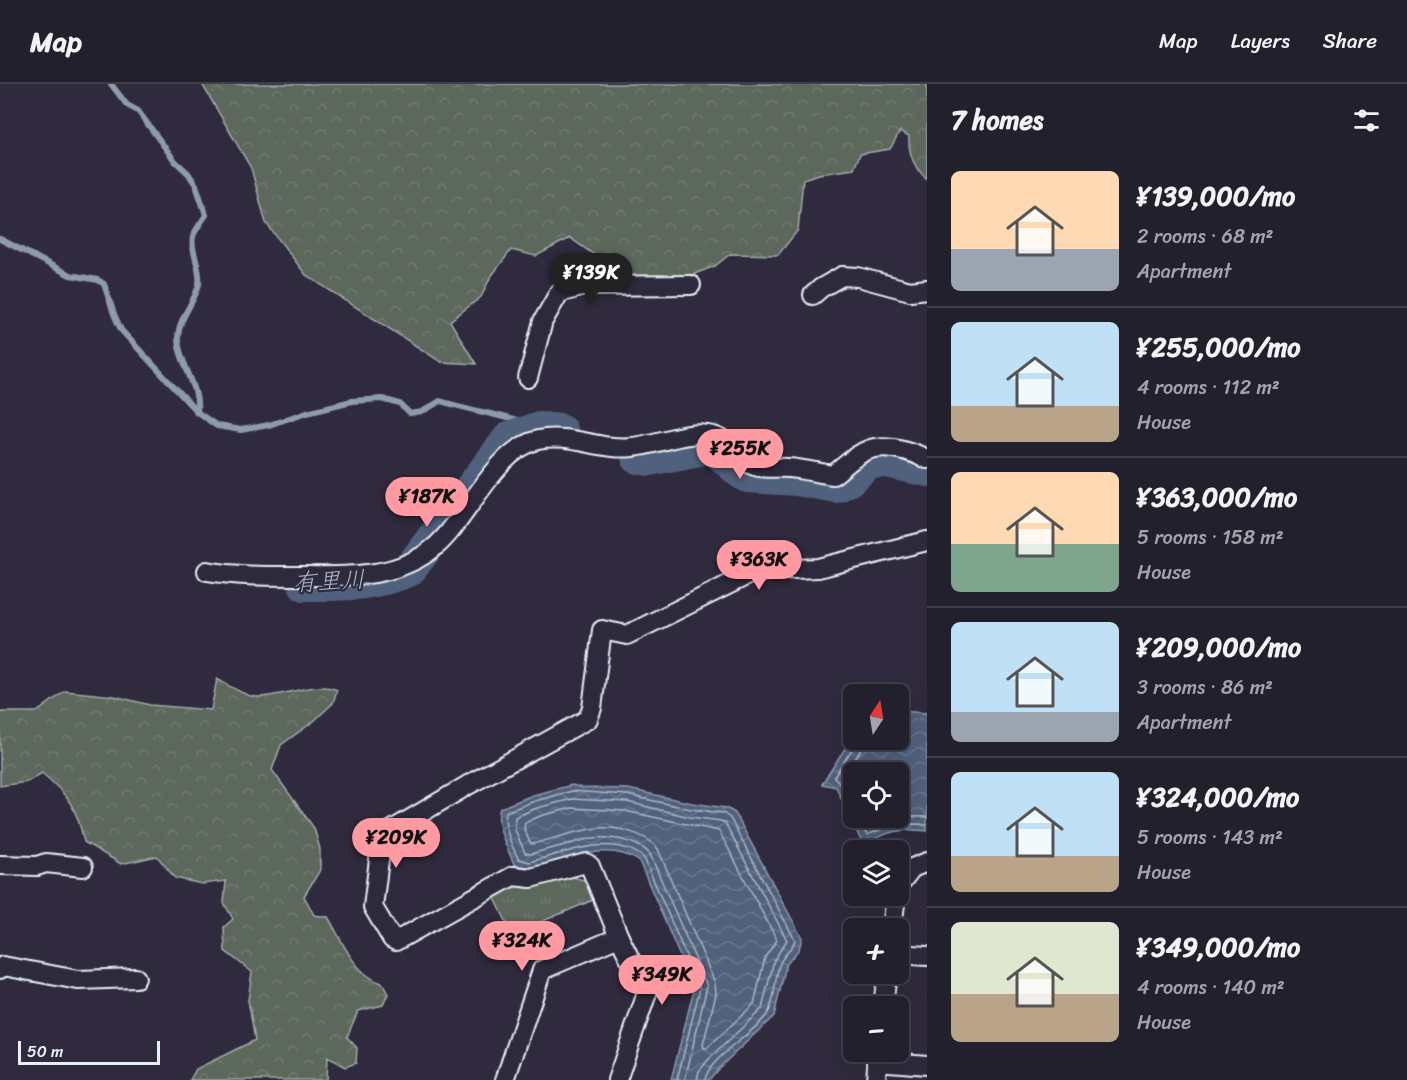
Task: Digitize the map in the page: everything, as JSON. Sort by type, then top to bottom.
[{"type":"street","points":[[813,295],[842,276],[858,277],[910,291],[927,289]]},
{"type":"street","points":[[528,378],[543,321],[559,293],[584,286],[690,285]]},
{"type":"street","points":[[207,571],[230,575],[356,576],[398,568],[436,546],[509,454],[525,444],[538,440],[552,438],[601,447],[632,447],[698,435],[710,435],[723,440],[748,463],[767,468],[790,468],[833,475],[866,450],[878,448],[909,450],[927,459]]},
{"type":"street","points":[[617,1080],[647,993],[590,866],[586,863],[531,878],[513,876],[396,941],[392,939],[373,907],[382,836],[468,785],[588,719],[592,708],[602,630],[627,635],[750,574],[772,570],[818,568],[927,541]]},
{"type":"street","points":[[0,865],[37,866],[46,862],[83,867]]},
{"type":"street","points":[[909,872],[912,868],[927,862]]},
{"type":"street","points":[[505,1080],[542,970],[620,937]]},
{"type":"street","points":[[909,955],[927,956]]},
{"type":"street","points":[[0,969],[3,966],[78,980],[136,978]]},
{"type":"street","points":[[876,1080],[878,1062]]},
{"type":"street","points":[[909,1062],[927,1065]]},
{"type":"green space","points":[[202,84],[927,84],[927,179],[913,160],[909,136],[900,131],[890,149],[860,154],[854,169],[819,174],[803,179],[798,230],[778,255],[730,254],[715,266],[684,278],[626,277],[570,238],[536,256],[511,250],[490,278],[481,297],[450,321],[476,364],[441,362],[306,275],[266,223],[251,168]]},
{"type":"green space","points":[[217,679],[256,697],[319,687],[337,690],[333,703],[314,721],[281,745],[272,770],[314,828],[320,849],[320,870],[304,896],[314,915],[328,917],[356,965],[372,979],[382,983],[388,994],[383,1005],[358,1011],[347,1037],[357,1048],[356,1063],[345,1067],[327,1057],[326,1080],[190,1080],[196,1069],[255,1040],[248,1000],[252,972],[225,951],[224,927],[233,919],[224,903],[226,881],[202,884],[175,878],[157,856],[121,864],[84,842],[75,811],[59,789],[42,773],[27,782],[0,786],[0,712],[37,712],[65,691],[114,696],[150,705],[211,710]]},
{"type":"green space","points":[[569,876],[587,881],[593,900],[512,934],[494,896],[517,887],[531,888]]},
{"type":"water","points":[[909,712],[927,713],[927,831],[894,832],[873,840],[861,840],[855,828],[909,828],[909,762],[843,762],[843,802],[836,787],[822,784],[844,750],[909,750]]},
{"type":"water","points":[[572,785],[582,788],[628,789],[726,808],[735,813],[802,938],[799,949],[786,965],[774,1016],[709,1080],[671,1080],[694,989],[639,861],[626,855],[599,852],[532,867],[514,864],[500,829],[500,808],[533,795]]},
{"type":"waterway","points":[[111,84],[127,105],[138,111],[175,161],[188,173],[196,185],[206,215],[193,239],[199,284],[178,332],[182,358],[196,393],[197,412]]},
{"type":"waterway","points":[[0,239],[70,275],[98,280],[104,284],[121,330],[197,412],[217,426],[241,430],[269,425],[307,412],[352,401],[382,399],[400,404],[410,414],[422,412],[440,401],[539,428]]},
{"type":"waterway","name":"有里川","points":[[305,584],[346,584],[370,581],[409,570],[509,439],[539,428],[560,430]]},
{"type":"waterway","name":"有里川","points":[[638,457],[649,459],[709,447],[747,476],[797,479],[836,486],[848,480],[869,462],[886,461],[927,470]]}]
